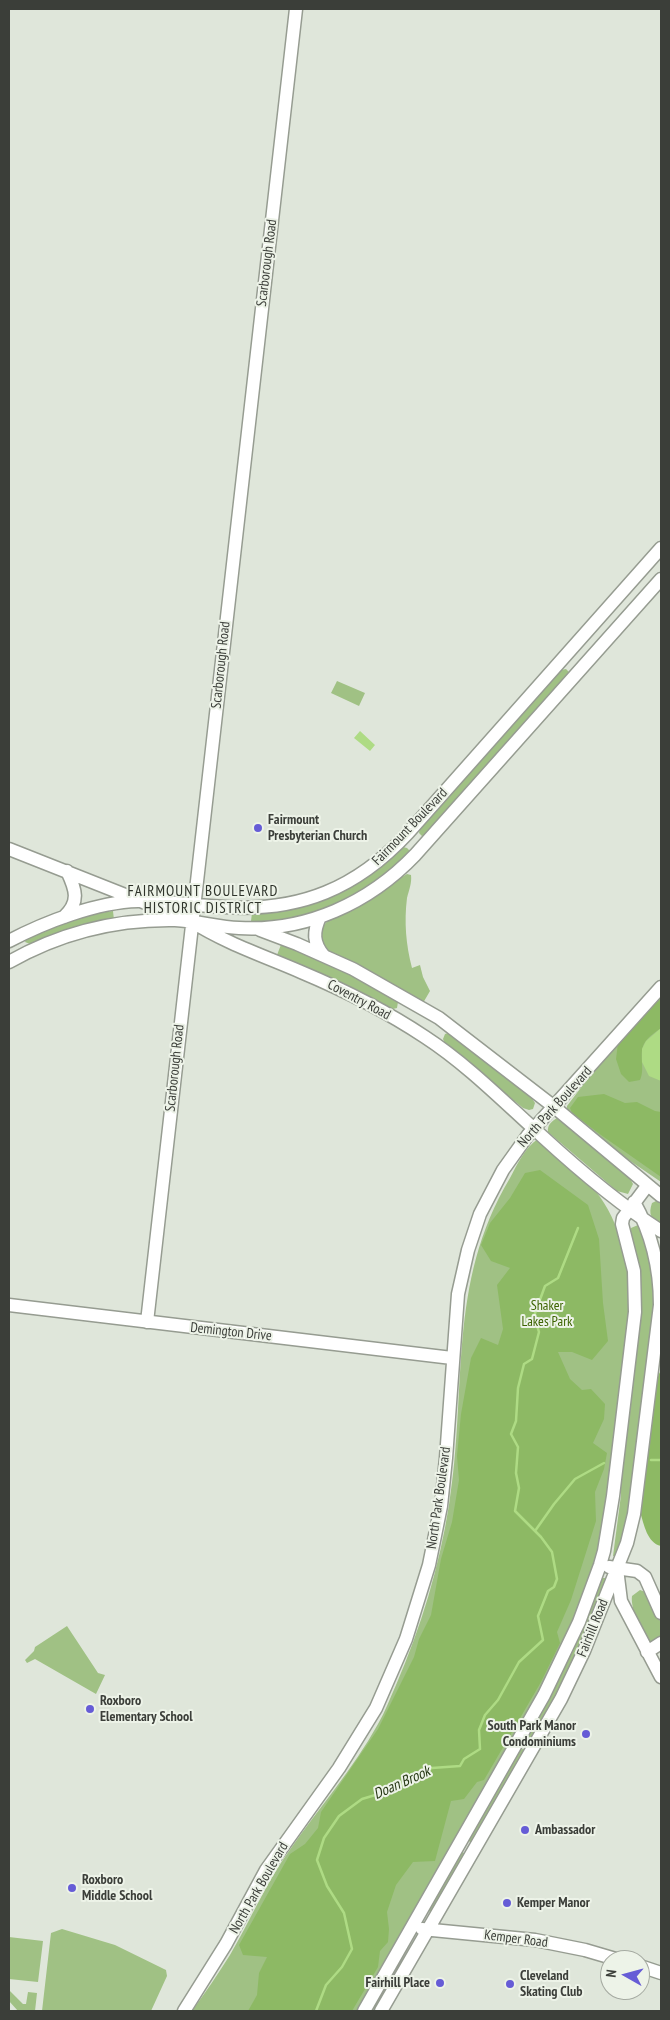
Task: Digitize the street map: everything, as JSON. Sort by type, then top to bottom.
[{"type":"main road","name":"Scarborough Road","points":[[147,1322],[296,9]]},
{"type":"main road","name":"Fairmount Boulevard","points":[[12,939],[64,917],[121,903],[138,901],[261,908],[299,902],[335,889],[372,867],[408,833],[661,548]]},
{"type":"main road","name":"Fairmount Boulevard","points":[[9,962],[24,953],[73,933],[123,923],[169,920],[254,928],[289,925],[320,917],[364,897],[392,877],[408,862],[661,579]]},
{"type":"main road","name":"Coventry Road","points":[[9,849],[192,921],[213,935],[339,989],[426,1037],[478,1077],[534,1128],[632,1206],[644,1220],[661,1231]]},
{"type":"main road","points":[[64,917],[73,907],[76,898],[75,888],[67,871]]},
{"type":"main road","points":[[111,890],[121,903],[126,914],[123,923]]},
{"type":"main road","name":"Coventry Road","points":[[193,905],[324,956],[367,976],[439,1018],[553,1106],[661,1196]]},
{"type":"main road","points":[[320,917],[314,939],[324,956]]},
{"type":"main road","points":[[12,939],[24,953]]},
{"type":"main road","name":"North Park Boulevard","points":[[184,2011],[226,1944],[266,1870],[339,1768],[372,1714],[393,1671],[417,1606],[436,1532],[446,1458],[458,1294],[468,1250],[480,1214],[503,1170],[534,1128],[661,987]]},
{"type":"main road","name":"Fairhill Road","points":[[364,2011],[563,1659],[600,1565],[612,1505],[635,1312],[634,1271],[622,1218],[647,1186]]},
{"type":"main road","name":"Fairhill Road","points":[[381,2011],[561,1699],[579,1664],[627,1542],[634,1514],[660,1305],[660,1284],[655,1251],[644,1220]]},
{"type":"main road","name":"Demington Drive","points":[[9,1305],[452,1358]]},
{"type":"main road","points":[[600,1565],[637,1571],[645,1577],[661,1613]]},
{"type":"main road","points":[[617,1569],[621,1601],[661,1677]]},
{"type":"main road","points":[[647,1652],[661,1643]]},
{"type":"main road","points":[[460,1844],[474,1852]]},
{"type":"main road","name":"Kemper Road","points":[[412,1927],[535,1940],[600,1955]]},
{"type":"green space","points":[[566,669],[569,672],[567,677],[429,834],[422,836],[419,833],[420,827],[561,670]]},
{"type":"green space","points":[[337,681],[365,693],[359,706],[331,693]]},
{"type":"green space","points":[[403,847],[410,851],[390,872],[340,903],[309,914],[283,920],[270,922],[251,921],[252,913],[364,879]]},
{"type":"green space","points":[[407,874],[411,875],[406,916],[406,933],[410,959],[412,968],[420,965],[423,977],[430,991],[423,1003],[325,950],[321,941],[322,928],[327,922],[365,903]]},
{"type":"green space","points":[[113,911],[114,920],[30,944],[25,942],[27,937],[86,915]]},
{"type":"green space","points":[[282,942],[353,973],[398,1002],[397,1008],[389,1010],[311,970],[277,955]]},
{"type":"green space","points":[[661,996],[661,1182],[617,1152],[567,1110],[567,1106],[592,1073]]},
{"type":"green space","points":[[661,996],[661,1028],[649,1037],[643,1045],[642,1075],[640,1080],[629,1082],[621,1074],[616,1059],[618,1043]]},
{"type":"green space","points":[[445,1034],[453,1034],[531,1097],[535,1103],[533,1109],[523,1108],[445,1044],[443,1039]]},
{"type":"green space","points":[[604,1094],[625,1103],[637,1102],[661,1112],[661,1177],[572,1113],[570,1108],[578,1097]]},
{"type":"green space","points":[[557,1118],[630,1178],[633,1184],[628,1194],[617,1191],[548,1132],[549,1125]]},
{"type":"green space","name":"Shaker Lakes Park","points":[[538,1139],[590,1185],[608,1210],[615,1223],[624,1253],[631,1298],[607,1496],[598,1552],[581,1605],[562,1651],[357,2011],[192,2011],[230,1955],[281,1863],[368,1741],[383,1715],[405,1663],[421,1619],[445,1528],[454,1462],[463,1338],[476,1258],[490,1218],[510,1178],[525,1151]]},
{"type":"green space","name":"Shaker Lakes Park","points":[[540,1170],[588,1205],[599,1239],[603,1303],[608,1341],[592,1360],[572,1352],[558,1352],[570,1379],[582,1390],[591,1389],[605,1404],[604,1419],[593,1443],[607,1453],[604,1469],[595,1492],[596,1521],[571,1600],[557,1632],[560,1643],[541,1682],[484,1780],[477,1782],[464,1799],[451,1801],[435,1861],[413,1862],[396,1885],[387,1912],[388,1942],[380,1951],[378,1967],[352,2011],[248,2011],[257,1995],[259,1973],[267,1957],[243,1955],[239,1945],[290,1854],[305,1844],[318,1828],[321,1812],[378,1729],[414,1657],[419,1639],[431,1615],[441,1559],[452,1522],[459,1480],[457,1456],[461,1414],[471,1358],[481,1338],[498,1345],[503,1329],[497,1285],[510,1268],[491,1261],[481,1245],[490,1223],[510,1198],[525,1173]]},
{"type":"green space","points":[[658,1200],[661,1201],[661,1225],[650,1213],[652,1203]]},
{"type":"green space","points":[[638,1225],[643,1229],[656,1290],[626,1528],[616,1557],[613,1556],[621,1495],[620,1472],[641,1303],[641,1281],[629,1231]]},
{"type":"green space","points":[[661,1370],[661,1546],[649,1537],[640,1512],[655,1382]]},
{"type":"green space","points":[[603,1578],[606,1578],[607,1581],[562,1688],[528,1742],[526,1737],[562,1672]]},
{"type":"green space","points":[[640,1590],[651,1598],[658,1610],[661,1638],[653,1642],[645,1636],[633,1608],[632,1596]]},
{"type":"green space","points":[[67,1626],[98,1673],[105,1675],[96,1694],[35,1659],[27,1663],[25,1660],[34,1651],[35,1647]]},
{"type":"green space","points":[[523,1749],[471,1843],[468,1840],[519,1750]]},
{"type":"green space","points":[[460,1852],[465,1853],[433,1912],[430,1912],[428,1910]]},
{"type":"green space","points":[[62,1929],[115,1945],[166,1970],[167,1976],[151,2011],[42,2011],[51,1933]]},
{"type":"green space","points":[[9,1937],[43,1941],[38,1982],[9,1979]]},
{"type":"green space","points":[[9,1990],[23,2004],[26,2004],[28,1992],[37,1993],[35,2011],[18,2011],[9,2001]]},
{"type":"shaded area","points":[[360,731],[375,745],[370,751],[354,738]]},
{"type":"shaded area","points":[[661,1028],[661,1081],[649,1076],[642,1062],[642,1049],[646,1041]]},
{"type":"waterway","name":"Doan Brook","points":[[316,2011],[326,1985],[342,1967],[352,1949],[344,1913],[327,1886],[317,1860],[324,1838],[339,1816],[362,1799],[392,1790],[432,1768],[460,1766],[464,1759],[480,1749],[479,1730],[485,1715],[498,1700],[519,1662],[543,1640],[538,1616],[548,1591],[554,1587],[557,1579],[552,1552],[541,1537],[515,1511],[519,1488],[516,1473],[518,1447],[511,1434],[516,1421],[518,1388],[524,1364],[532,1359],[539,1332],[534,1316],[545,1286],[558,1278],[578,1228]]},
{"type":"waterway","name":"Doan Brook","points":[[651,1460],[661,1460]]},
{"type":"waterway","name":"Doan Brook","points":[[535,1531],[575,1479],[604,1463]]},
{"type":"place","name":"Fairmount Presbyterian Church","points":[[258,828]]},
{"type":"place","name":"Roxboro Elementary School","points":[[90,1709]]},
{"type":"place","name":"South Park Manor Condominiums","points":[[586,1734]]},
{"type":"place","name":"Ambassador","points":[[525,1830]]},
{"type":"place","name":"Roxboro Middle School","points":[[72,1888]]},
{"type":"place","name":"Kemper Manor","points":[[507,1903]]},
{"type":"place","name":"Fairhill Place","points":[[440,1983]]},
{"type":"place","name":"Cleveland Skating Club","points":[[510,1984]]},
{"type":"district","name":"FAIRMOUNT BOULEVARD HISTORIC DISTRICT","points":[[203,900]]}]
